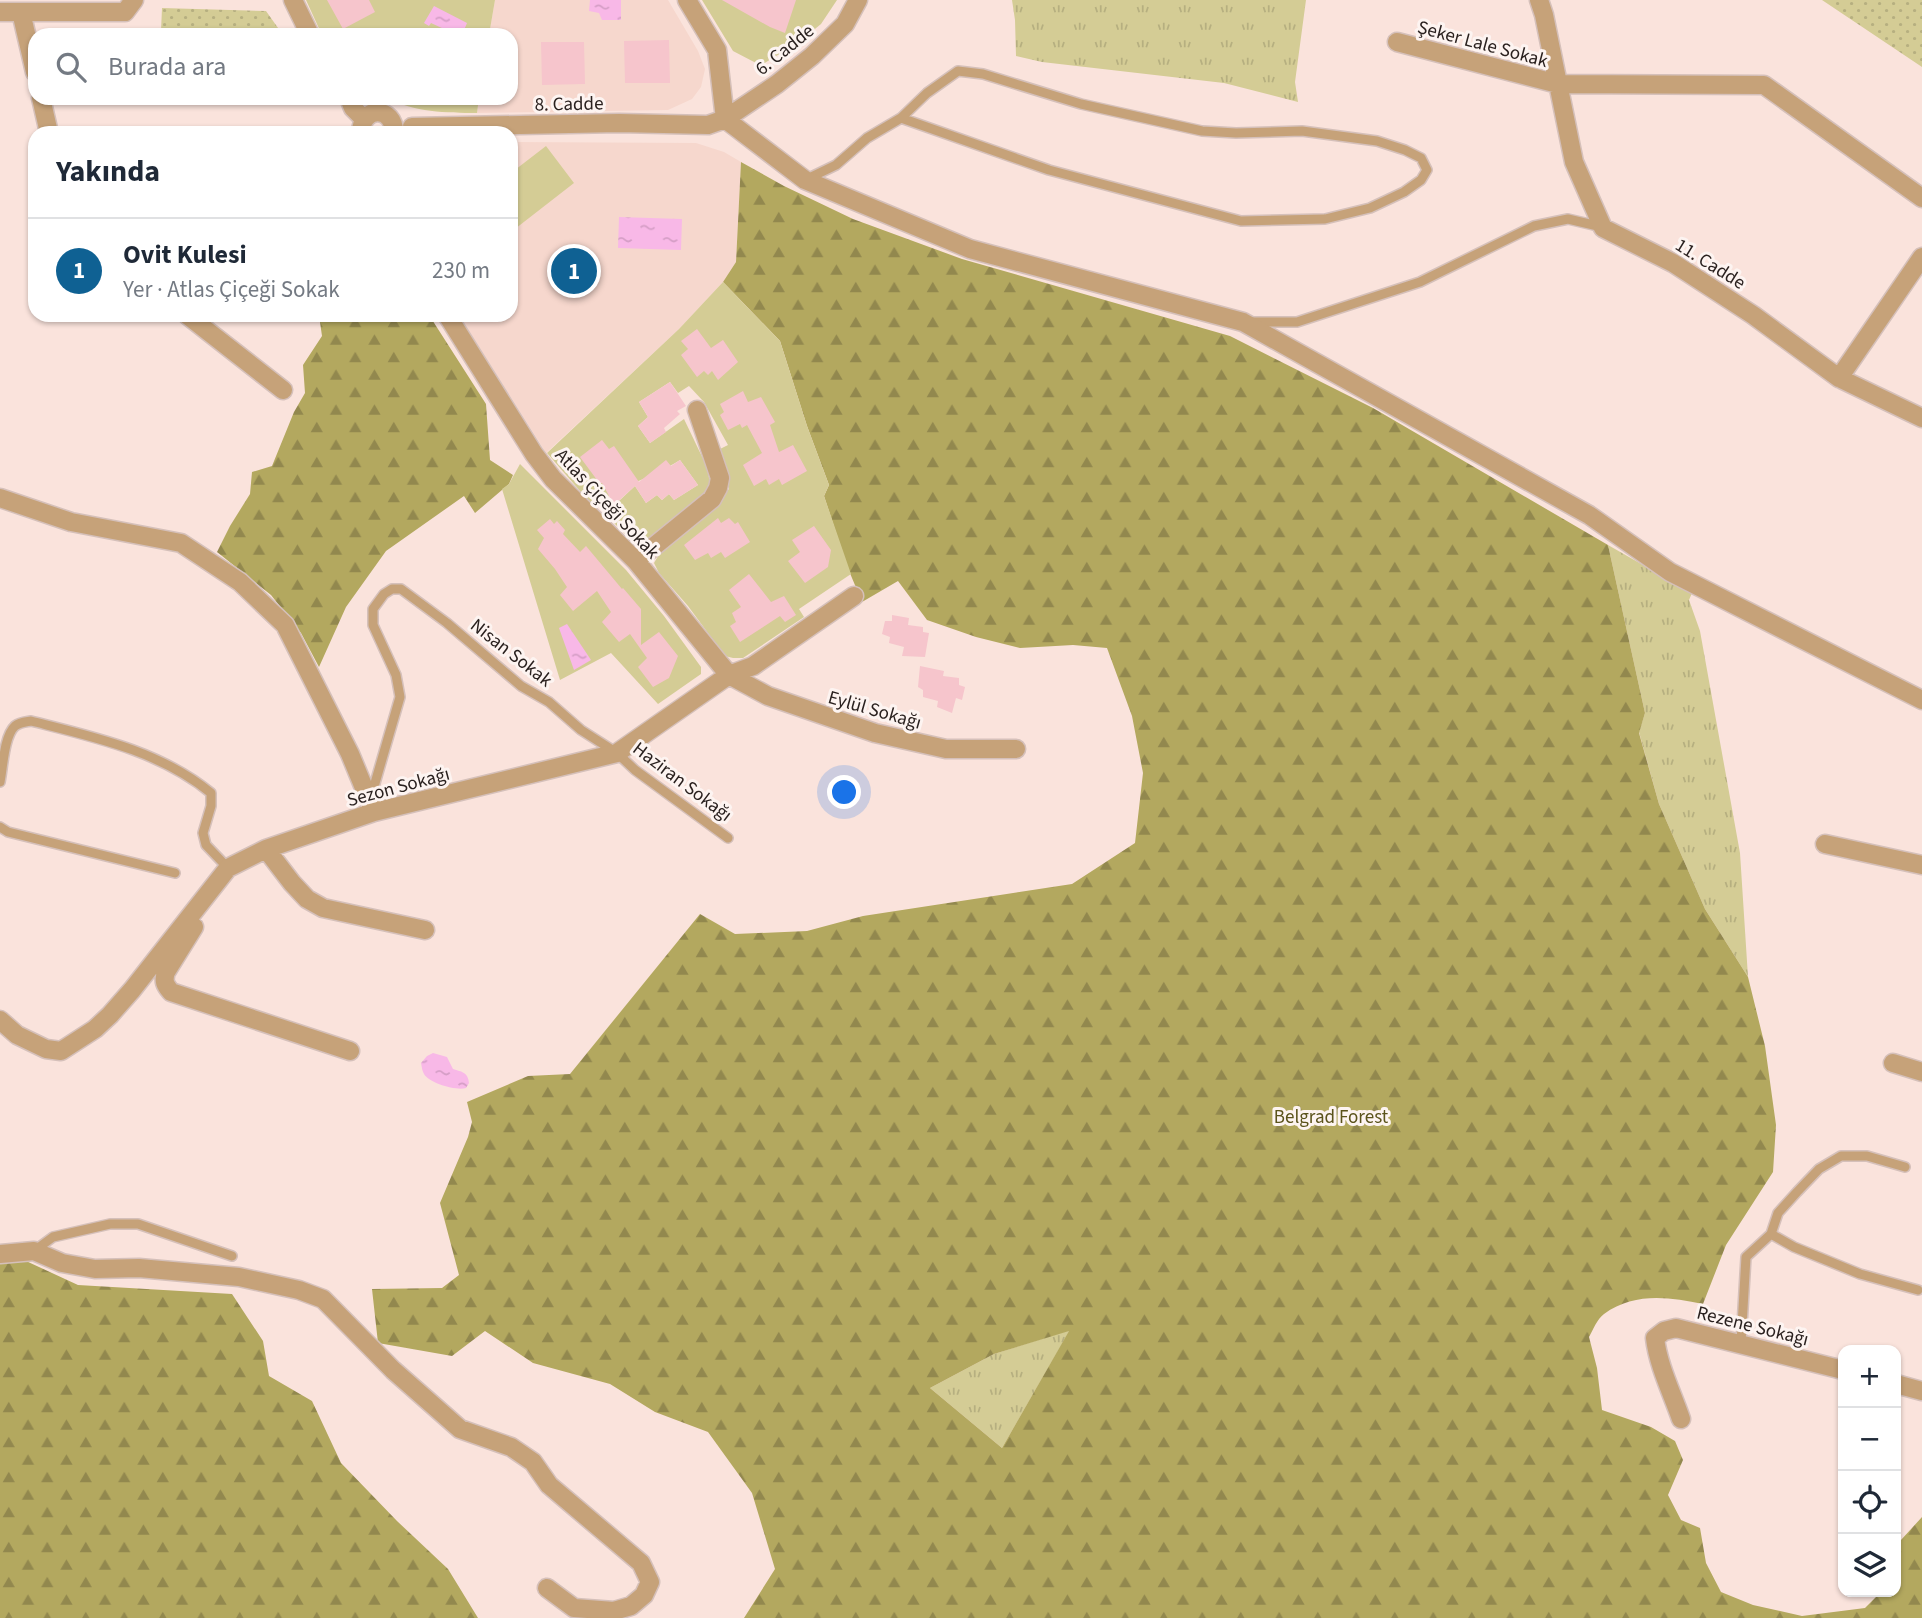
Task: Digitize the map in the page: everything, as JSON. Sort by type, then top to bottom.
[{"type":"street","points":[[0,12],[125,12],[134,0]]},
{"type":"street","points":[[293,0],[307,28]]},
{"type":"street","points":[[687,0],[717,50],[725,119],[805,180],[970,249],[1243,322],[1589,515],[1670,572],[1922,700]]},
{"type":"street","name":"6. Cadde","points":[[725,119],[812,56],[845,24],[858,0]]},
{"type":"street","points":[[1539,0],[1574,162],[1603,228]]},
{"type":"street","points":[[21,12],[28,42]]},
{"type":"street","name":"Şeker Lale Sokak","points":[[1397,42],[1558,84],[1764,85],[1922,198]]},
{"type":"street","points":[[43,105],[47,126]]},
{"type":"street","points":[[352,105],[372,120],[393,123],[393,126]]},
{"type":"street","name":"8. Cadde","points":[[518,126],[618,123],[708,125],[725,119]]},
{"type":"street","points":[[372,120],[403,121],[406,126]]},
{"type":"street","name":"11. Cadde","points":[[1603,228],[1673,263],[1753,315],[1839,377],[1922,418]]},
{"type":"street","points":[[1839,377],[1922,257]]},
{"type":"street","points":[[196,322],[283,390]]},
{"type":"street","name":"Atlas Çiçeği Sokak","points":[[451,322],[534,454],[553,479],[636,561],[729,676]]},
{"type":"street","points":[[636,561],[712,499],[718,488],[720,478],[697,410]]},
{"type":"street","points":[[0,498],[71,522],[181,543],[240,582],[285,625],[350,754],[372,807]]},
{"type":"street","name":"Sezon Sokağı","points":[[0,1020],[17,1035],[46,1049],[61,1051],[95,1028],[125,998],[228,868],[372,807],[617,753],[729,676],[753,666],[854,596]]},
{"type":"street","name":"Eylül Sokağı","points":[[729,676],[768,696],[875,733],[946,749],[1016,749]]},
{"type":"street","points":[[1825,844],[1922,865]]},
{"type":"street","points":[[350,1051],[171,992],[165,985],[166,972],[219,888],[244,866],[268,852],[307,899],[323,908],[425,930]]},
{"type":"street","points":[[1893,1063],[1922,1072]]},
{"type":"street","points":[[0,1254],[34,1251],[62,1263],[95,1269],[139,1268],[239,1277],[299,1290],[323,1299],[393,1370],[460,1429],[511,1447],[533,1462],[549,1485],[641,1563],[650,1582],[644,1595],[631,1606],[614,1611],[574,1608],[547,1588]]},
{"type":"street","name":"Rezene Sokağı","points":[[1681,1419],[1657,1356],[1655,1338],[1664,1331],[1676,1328],[1838,1369]]},
{"type":"street","points":[[1901,1385],[1922,1391]]},
{"type":"lane","points":[[805,180],[836,165],[867,138],[901,118],[927,93],[958,71],[983,74],[1081,104],[1202,131],[1302,131],[1377,141],[1413,154],[1421,159],[1427,170],[1420,180],[1404,192],[1370,208],[1325,219],[1241,221],[1049,170],[901,118]]},
{"type":"lane","points":[[1243,322],[1297,322],[1420,282],[1534,226],[1568,219],[1603,228]]},
{"type":"lane","name":"Nisan Sokak","points":[[372,807],[400,697],[396,675],[373,625],[373,609],[384,594],[392,589],[401,589],[447,623],[521,686],[549,702],[581,730],[617,753]]},
{"type":"lane","points":[[0,782],[8,736],[14,727],[22,722],[31,721],[94,737],[163,762],[211,793],[211,806],[203,833],[210,851],[228,868]]},
{"type":"lane","name":"Haziran Sokağı","points":[[617,753],[635,770],[728,838]]},
{"type":"lane","points":[[0,827],[8,832],[175,873]]},
{"type":"lane","points":[[1741,1343],[1746,1257],[1771,1234],[1778,1213],[1797,1192],[1819,1169],[1841,1156],[1867,1156],[1905,1167]]},
{"type":"lane","points":[[34,1251],[53,1237],[110,1224],[138,1224],[233,1256]]},
{"type":"lane","points":[[1771,1234],[1794,1247],[1860,1274],[1917,1290]]},
{"type":"shaded area","points":[[495,0],[668,0],[698,51],[705,69],[701,87],[692,99],[668,110],[477,113],[478,105],[518,105],[518,28],[490,28]]},
{"type":"shaded area","points":[[518,142],[696,143],[724,152],[741,162],[736,262],[723,282],[679,329],[546,453],[463,322],[518,322]]},
{"type":"green space","points":[[306,0],[495,0],[490,28],[319,28]]},
{"type":"green space","points":[[702,0],[837,0],[821,24],[799,42],[763,64],[733,51]]},
{"type":"green space","points":[[1012,0],[1306,0],[1295,82],[1298,102],[1224,83],[1042,62],[1016,56]]},
{"type":"green space","points":[[1822,0],[1922,0],[1922,67]]},
{"type":"green space","points":[[162,8],[266,11],[278,28],[161,28]]},
{"type":"green space","points":[[404,105],[478,105],[477,113],[419,109]]},
{"type":"green space","points":[[546,146],[574,183],[518,227],[518,168]]},
{"type":"green space","name":"Belgrad Forest","points":[[741,162],[853,219],[962,259],[1230,336],[1373,408],[1608,545],[1645,713],[1639,733],[1659,804],[1705,909],[1748,977],[1765,1046],[1776,1125],[1773,1172],[1726,1245],[1703,1304],[1665,1298],[1640,1299],[1615,1307],[1597,1322],[1589,1337],[1597,1368],[1602,1410],[1651,1427],[1675,1441],[1683,1460],[1668,1495],[1681,1520],[1700,1528],[1706,1563],[1721,1592],[1753,1605],[1802,1616],[1865,1608],[1876,1597],[1901,1597],[1901,1540],[1922,1517],[1922,1618],[744,1618],[775,1569],[752,1493],[708,1432],[655,1412],[610,1384],[533,1363],[485,1331],[452,1356],[378,1343],[372,1289],[442,1288],[459,1275],[440,1203],[468,1137],[472,1122],[467,1102],[528,1076],[570,1074],[700,914],[735,934],[807,931],[863,916],[1072,884],[1135,843],[1143,773],[1132,716],[1107,648],[1073,645],[1020,648],[976,637],[927,620],[898,581],[862,602],[824,496],[829,485],[780,341],[723,282],[736,262]],"holes":[[[1069,1331],[1002,1448],[930,1388],[994,1354]]]},
{"type":"green space","points":[[723,282],[780,341],[829,485],[824,496],[851,574],[799,609],[804,617],[743,658],[725,656],[654,563],[661,551],[710,512],[729,489],[725,465],[718,450],[728,445],[704,402],[689,386],[678,393],[670,382],[639,402],[648,417],[638,426],[650,443],[684,419],[706,465],[710,482],[705,495],[650,539],[634,543],[605,514],[635,486],[646,503],[657,495],[662,500],[669,494],[674,500],[698,485],[680,460],[593,506],[547,453],[679,329]]},
{"type":"green space","points":[[320,322],[433,322],[486,404],[490,460],[513,475],[509,484],[475,513],[464,496],[386,551],[346,607],[319,667],[301,633],[271,595],[217,552],[250,494],[252,472],[272,466],[294,412],[305,393],[303,365],[322,336]]},
{"type":"green space","points":[[520,464],[626,570],[701,667],[701,674],[658,704],[611,653],[560,680],[502,489],[509,484]]},
{"type":"green space","points":[[1608,545],[1692,593],[1689,600],[1700,631],[1740,853],[1748,977],[1705,909],[1659,804],[1639,732],[1645,713]]},
{"type":"green space","points":[[0,1249],[78,1285],[232,1294],[263,1341],[269,1376],[312,1401],[341,1463],[448,1569],[478,1618],[0,1618]]},
{"type":"green space","points":[[1070,1330],[1002,1448],[930,1388],[994,1354]]},
{"type":"water","points":[[590,0],[621,0],[621,20],[602,20],[599,13],[589,11]]},
{"type":"water","points":[[434,6],[467,23],[465,28],[442,28],[424,23]]},
{"type":"water","points":[[619,217],[682,219],[681,250],[618,248]]},
{"type":"water","points":[[567,624],[591,660],[574,670],[559,628]]},
{"type":"water","points":[[433,1053],[447,1057],[453,1069],[466,1075],[469,1083],[466,1088],[443,1086],[423,1073],[421,1063]]},
{"type":"building","points":[[327,0],[369,0],[375,12],[342,28]]},
{"type":"building","points":[[722,0],[796,0],[785,33]]},
{"type":"building","points":[[669,40],[670,83],[625,83],[624,41]]},
{"type":"building","points":[[541,42],[584,42],[585,84],[542,85]]},
{"type":"building","points":[[567,250],[596,269],[582,292],[552,273]]},
{"type":"building","points":[[697,329],[711,348],[723,340],[738,362],[718,380],[712,371],[708,375],[704,371],[697,377],[681,355],[688,349],[681,341]]},
{"type":"building","points":[[670,382],[686,406],[677,411],[680,414],[664,428],[666,432],[650,443],[638,426],[648,417],[639,402]]},
{"type":"building","points":[[743,391],[748,402],[761,397],[775,422],[770,425],[779,452],[793,445],[807,471],[782,485],[779,479],[769,485],[766,479],[754,486],[743,465],[762,453],[747,425],[742,428],[740,424],[728,430],[720,415],[724,412],[720,404]]},
{"type":"building","points":[[602,440],[609,449],[614,446],[639,482],[666,460],[671,466],[680,460],[698,485],[674,500],[669,494],[662,500],[657,495],[646,503],[635,486],[614,505],[602,483],[600,484],[580,457]]},
{"type":"building","points":[[718,518],[721,523],[729,518],[735,524],[738,522],[750,542],[725,558],[721,552],[711,558],[708,553],[695,560],[684,545]]},
{"type":"building","points":[[550,519],[554,524],[557,521],[565,530],[563,534],[580,552],[586,546],[641,609],[641,645],[659,632],[678,656],[669,678],[653,687],[638,667],[647,658],[630,634],[619,642],[602,622],[611,612],[597,591],[573,611],[560,595],[567,587],[538,549],[544,538],[537,530]]},
{"type":"building","points":[[814,526],[831,550],[828,567],[805,583],[788,561],[800,552],[792,540]]},
{"type":"building","points":[[749,574],[771,602],[784,596],[796,615],[785,622],[780,616],[740,642],[730,626],[736,622],[732,613],[741,607],[729,590]]},
{"type":"building","points":[[892,615],[909,618],[908,625],[923,627],[923,632],[929,633],[925,657],[902,656],[904,647],[889,643],[890,637],[882,634],[885,621],[892,621]]},
{"type":"building","points":[[920,666],[944,671],[943,676],[959,678],[959,685],[965,687],[962,700],[956,698],[952,713],[937,707],[938,701],[923,697],[923,690],[918,687]]},
{"type":"place","name":"Ovit Kulesi","points":[[574,271]]}]
